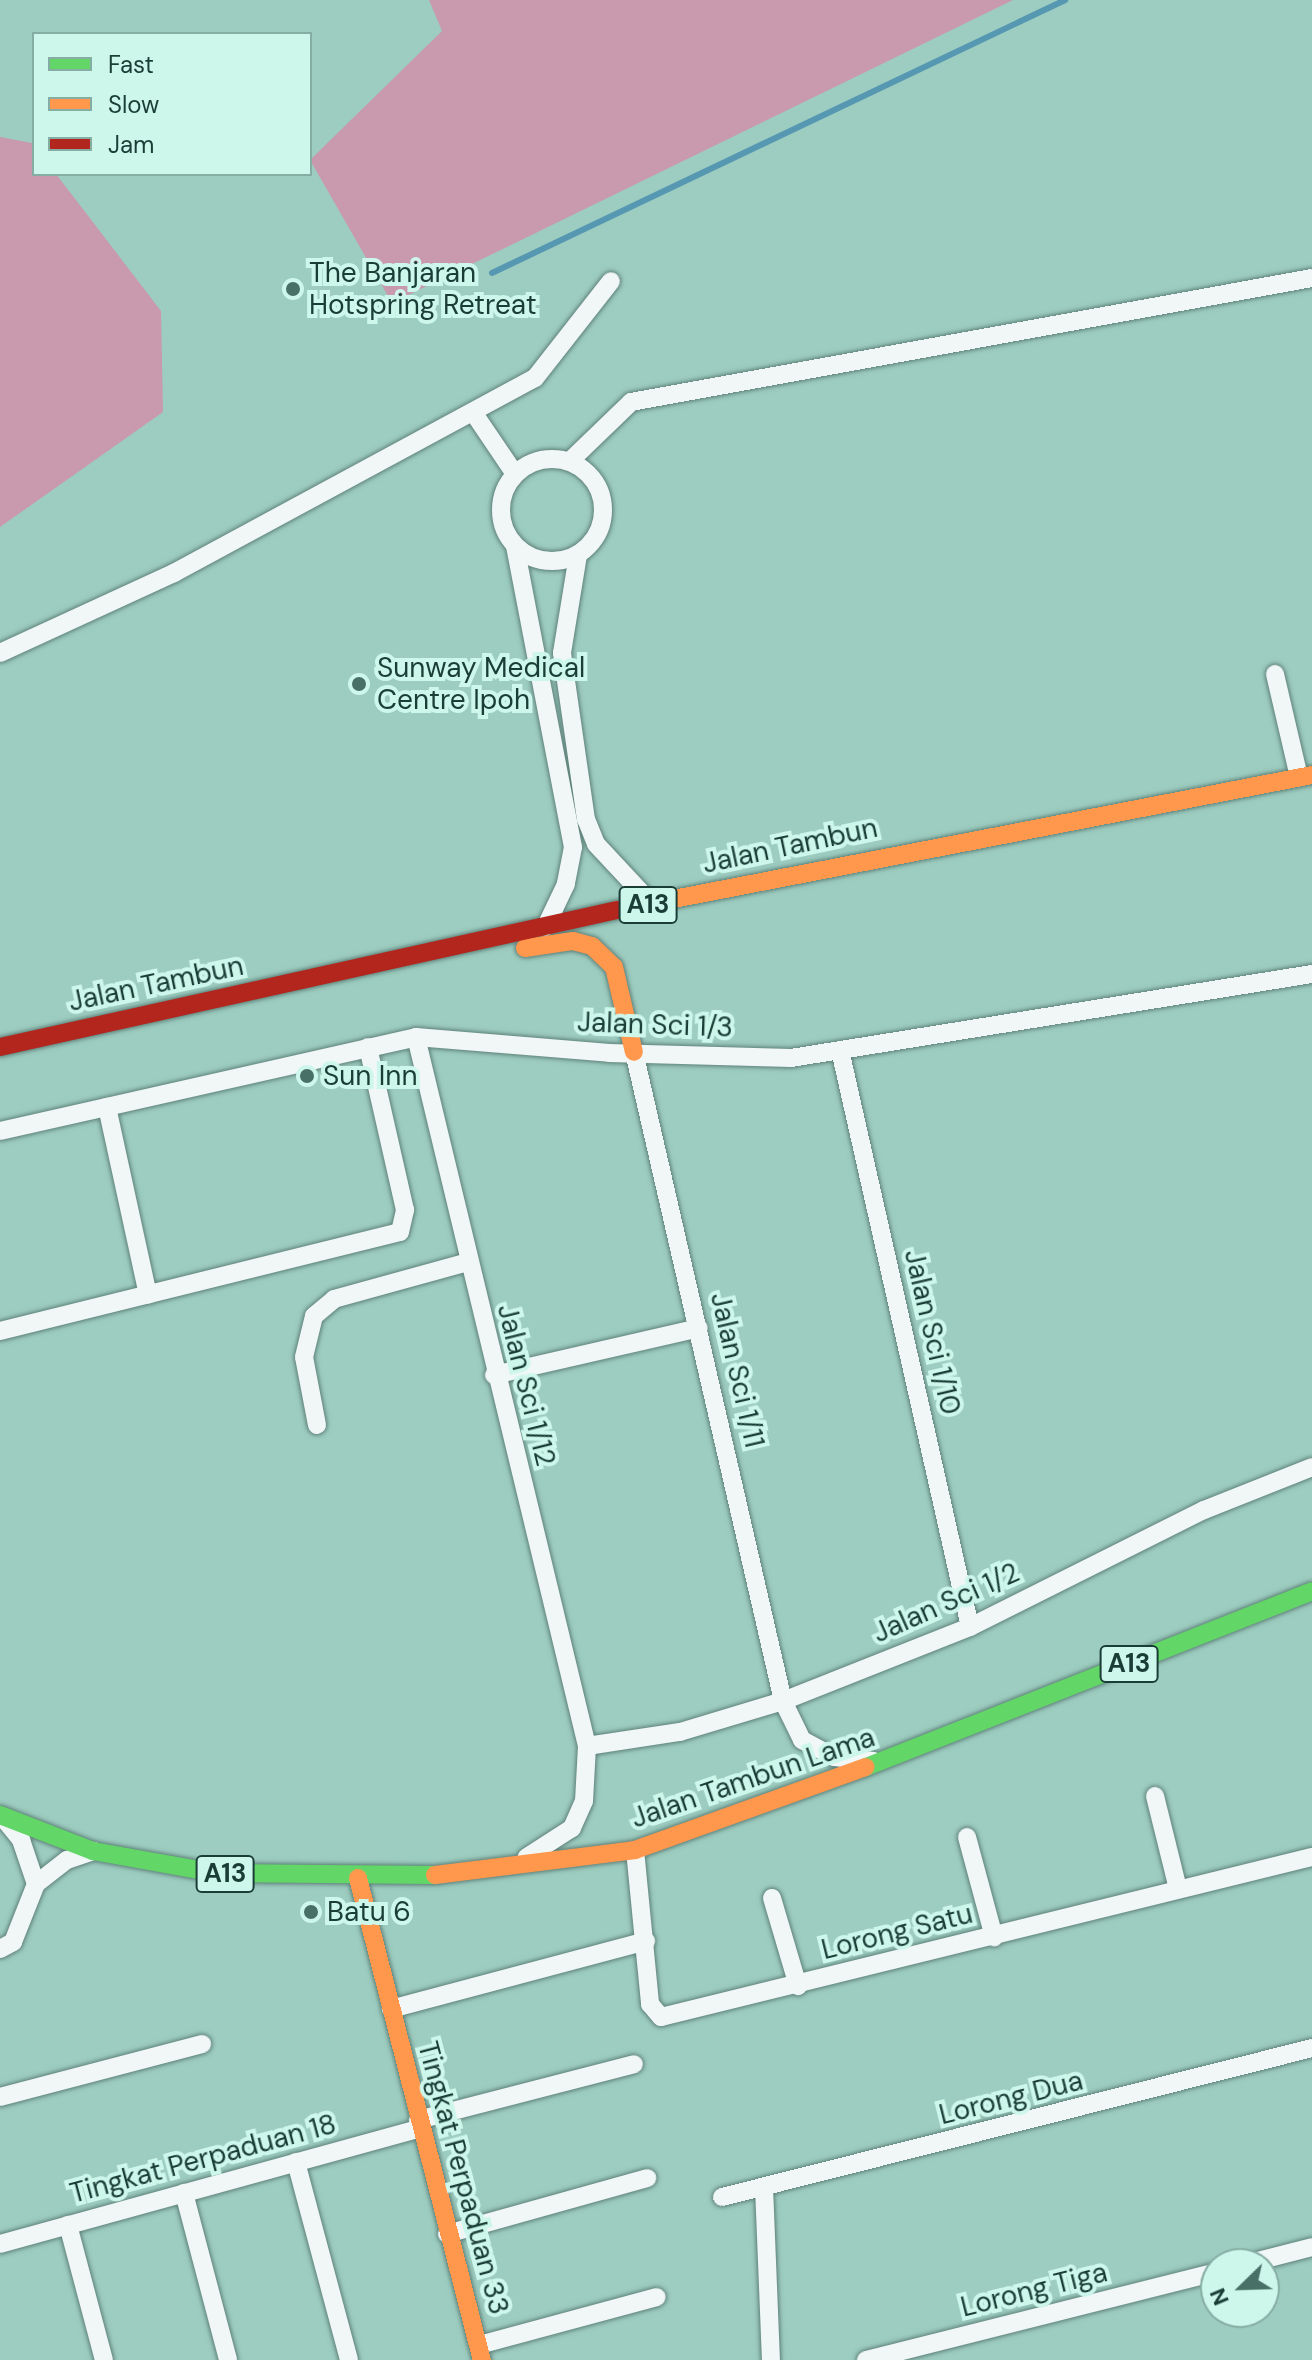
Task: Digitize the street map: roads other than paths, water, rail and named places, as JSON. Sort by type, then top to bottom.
[{"type":"main road","name":"Jalan Tambun","points":[[0,1047],[398,962],[790,872],[1306,776]]},
{"type":"main road","points":[[398,962],[573,941],[592,946],[614,967],[634,1052]]},
{"type":"main road","name":"Jalan Tambun Lama","points":[[1,1816],[93,1851],[215,1873],[358,1878],[499,1869],[635,1850],[882,1762],[1312,1591]]},
{"type":"main road","name":"Tingkat Perpaduan 33","points":[[358,1878],[447,2234],[480,2352]]},
{"type":"street","points":[[570,461],[631,402],[1312,278]]},
{"type":"street","points":[[0,653],[187,566],[535,378],[611,281]]},
{"type":"street","points":[[473,412],[515,474]]},
{"type":"street","points":[[515,546],[545,561],[578,555],[591,545],[604,514],[595,482],[570,461],[541,460],[515,474],[502,518],[515,546],[573,847],[566,884],[546,926]]},
{"type":"street","points":[[578,555],[562,653],[586,819],[596,844],[652,904]]},
{"type":"street","points":[[1275,674],[1306,776]]},
{"type":"street","name":"Jalan Sci 1/3","points":[[0,1131],[416,1037],[634,1052],[791,1058],[1312,974]]},
{"type":"street","name":"Jalan Sci 1/12","points":[[416,1037],[494,1375],[587,1746],[584,1801],[572,1828],[555,1844],[499,1869]]},
{"type":"street","points":[[0,1331],[404,1228],[368,1047]]},
{"type":"street","name":"Jalan Sci 1/10","points":[[840,1050],[970,1627]]},
{"type":"street","name":"Jalan Sci 1/11","points":[[634,1052],[783,1701],[802,1740],[834,1757],[882,1762]]},
{"type":"street","points":[[107,1107],[148,1295]]},
{"type":"street","points":[[317,1425],[304,1357],[314,1316],[334,1299],[468,1262]]},
{"type":"street","points":[[494,1375],[699,1328]]},
{"type":"street","name":"Jalan Sci 1/2","points":[[587,1746],[680,1732],[783,1701],[970,1627],[1204,1510],[1312,1467]]},
{"type":"street","points":[[1155,1796],[1178,1889]]},
{"type":"street","points":[[1,1816],[21,1840],[36,1884]]},
{"type":"street","points":[[967,1837],[994,1937]]},
{"type":"street","name":"Lorong Satu","points":[[635,1850],[650,2004],[661,2017],[798,1986],[1312,1857]]},
{"type":"street","points":[[0,1949],[13,1942],[36,1884],[67,1860],[93,1851]]},
{"type":"street","points":[[772,1898],[798,1986]]},
{"type":"street","points":[[391,2009],[646,1941]]},
{"type":"street","points":[[0,2097],[202,2044]]},
{"type":"street","name":"Lorong Dua","points":[[722,2197],[1312,2048]]},
{"type":"street","name":"Tingkat Perpaduan 18","points":[[0,2244],[634,2064]]},
{"type":"street","points":[[296,2162],[349,2360]]},
{"type":"street","points":[[447,2234],[647,2178]]},
{"type":"street","points":[[764,2187],[771,2360]]},
{"type":"street","points":[[184,2193],[228,2360]]},
{"type":"street","points":[[68,2225],[104,2360]]},
{"type":"street","points":[[1280,2255],[1312,2247]]},
{"type":"street","name":"Lorong Tiga","points":[[866,2360],[1200,2276]]},
{"type":"street","points":[[480,2352],[657,2297]]},
{"type":"waterway","points":[[492,273],[1065,0]]},
{"type":"place","name":"The Banjaran Hotspring Retreat","points":[[293,289]]},
{"type":"place","name":"Sunway Medical Centre Ipoh","points":[[359,684]]},
{"type":"place","name":"Sun Inn","points":[[307,1076]]},
{"type":"place","name":"Batu 6","points":[[311,1912]]}]
